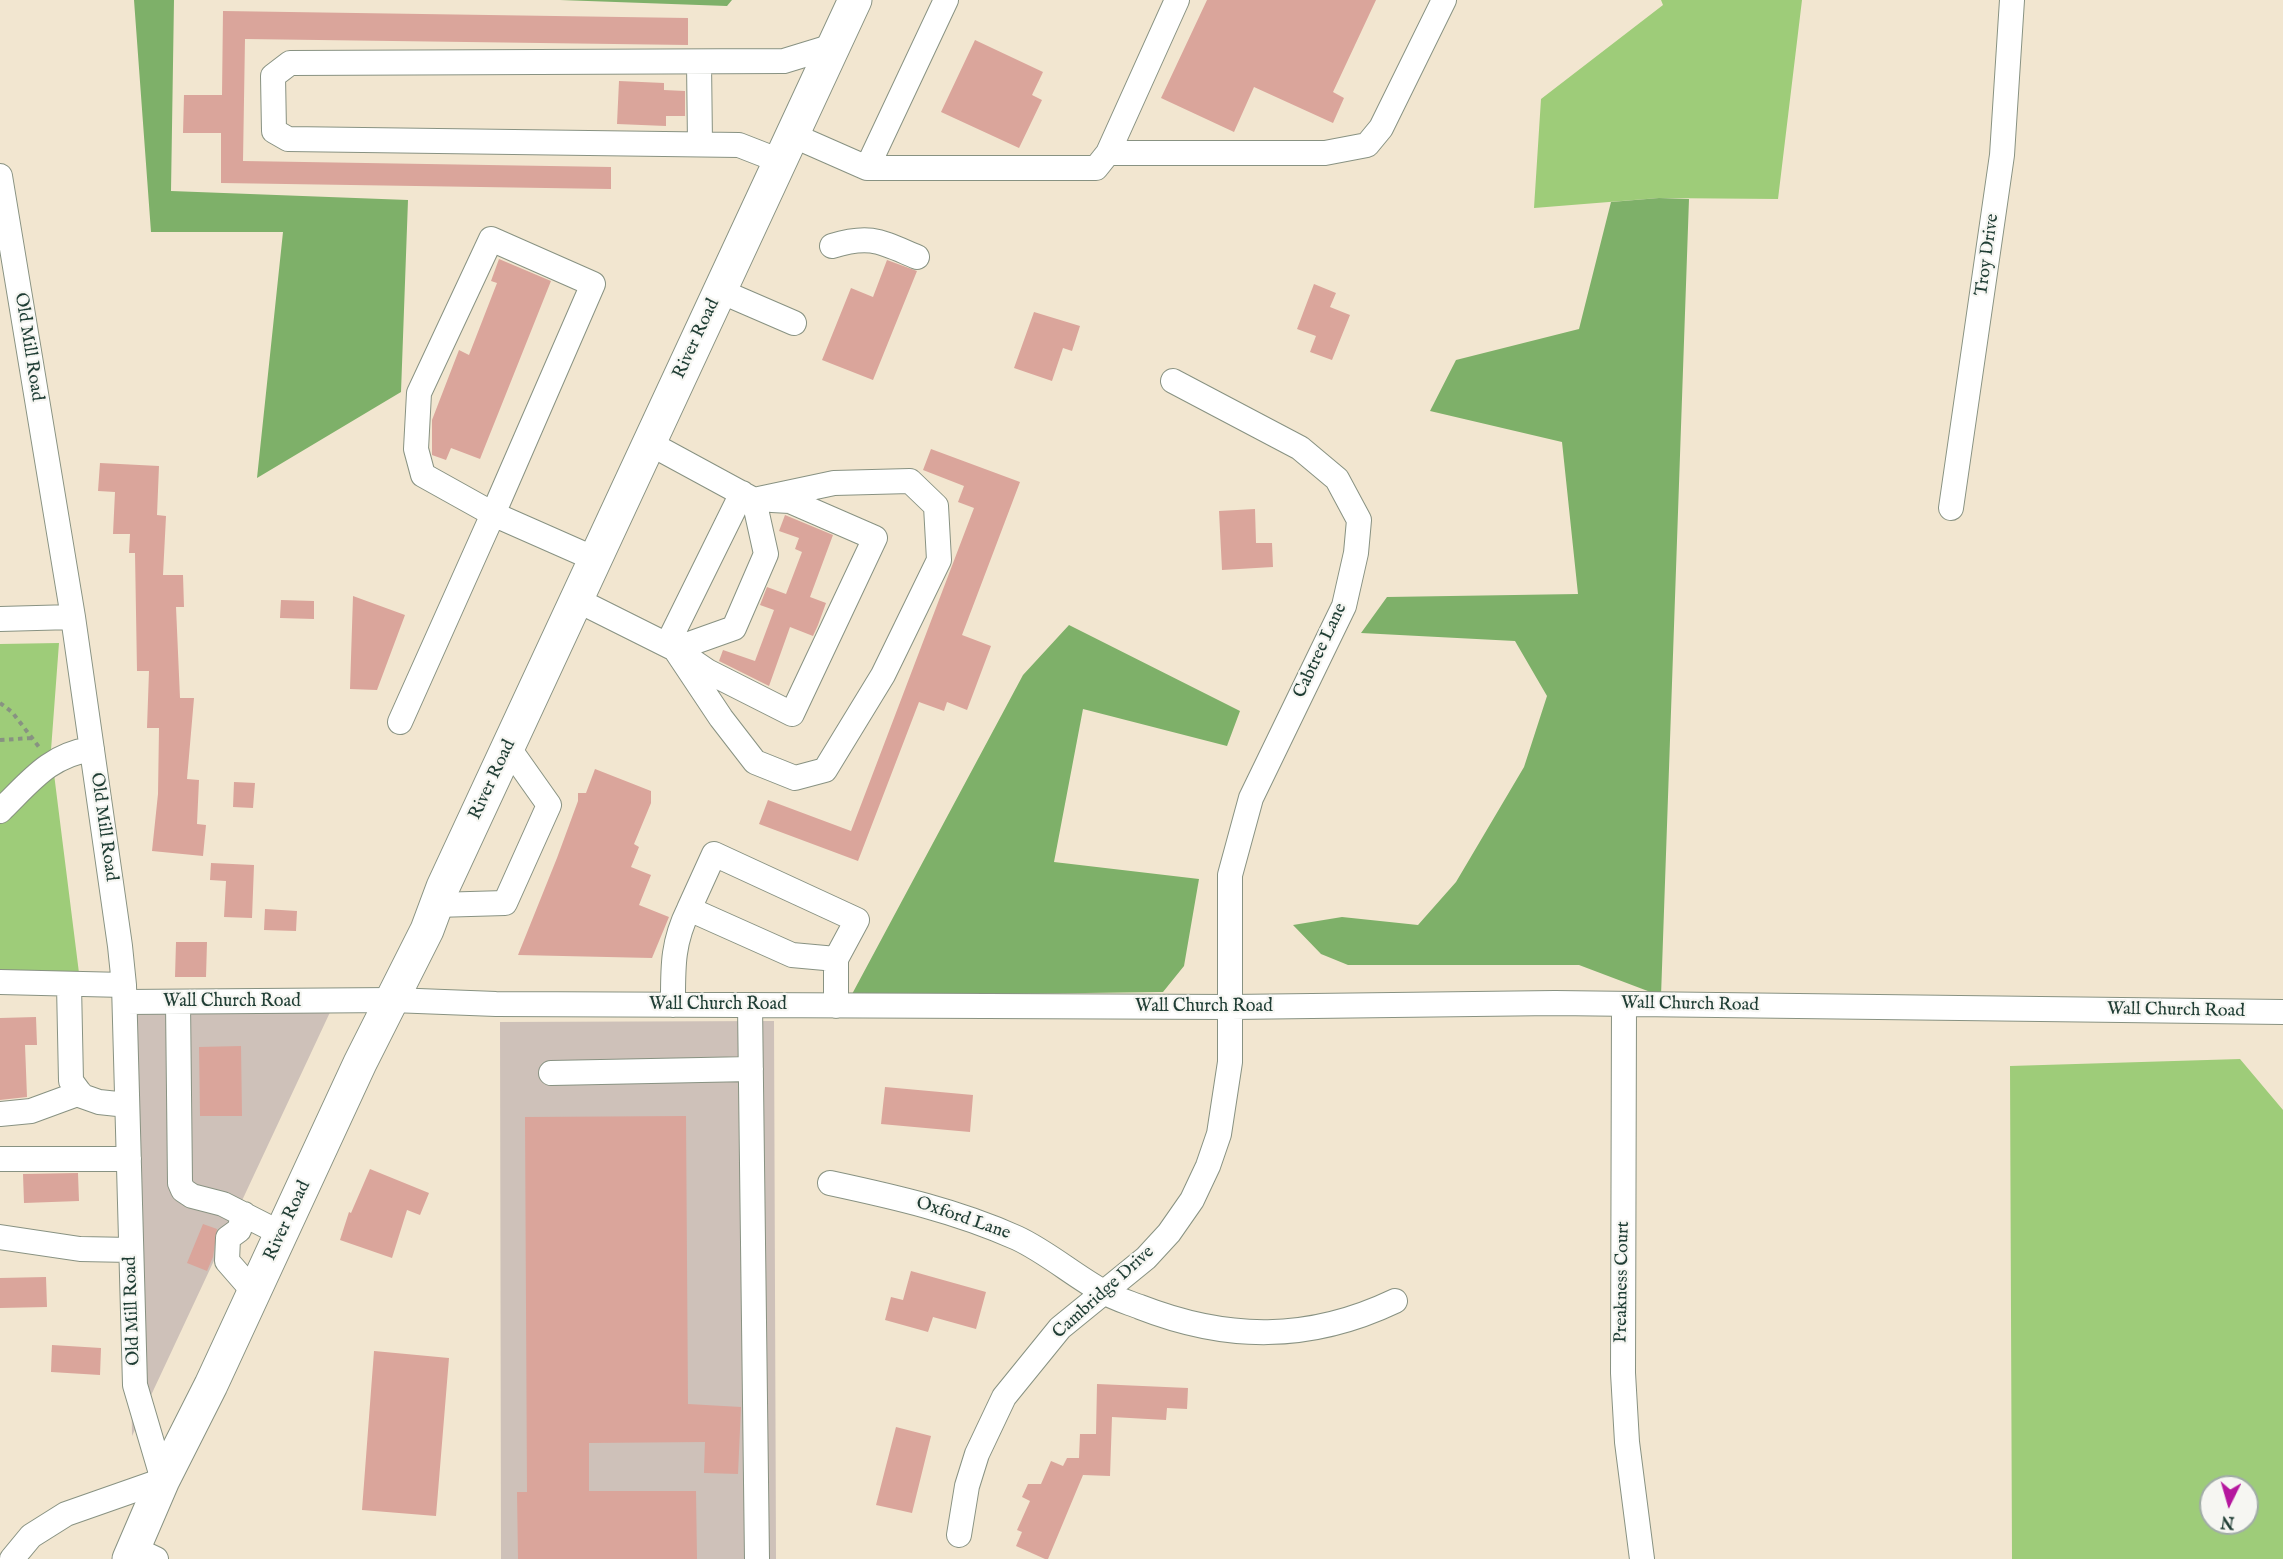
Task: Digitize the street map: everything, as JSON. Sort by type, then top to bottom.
[{"type":"highway","name":"River Road","points":[[139,1555],[163,1480],[392,1000],[855,0]]},
{"type":"street","points":[[867,168],[946,0]]},
{"type":"street","points":[[833,46],[784,61],[290,63],[273,76],[274,130],[288,139],[739,144],[786,148],[867,168],[1096,168],[1108,153],[1177,0]]},
{"type":"street","points":[[1108,153],[1325,153],[1367,145],[1381,128],[1444,0]]},
{"type":"street","name":"Troy Drive","points":[[1951,508],[2002,155],[2012,0]]},
{"type":"street","points":[[699,63],[700,143]]},
{"type":"street","name":"Old Mill Road","points":[[0,176],[73,617],[124,994],[135,1385],[163,1480]]},
{"type":"street","points":[[400,722],[492,514],[593,284],[491,239],[419,393],[416,449],[423,475],[492,514],[595,559]]},
{"type":"street","points":[[832,246],[853,239],[874,239],[917,257]]},
{"type":"street","points":[[720,291],[794,324]]},
{"type":"street","name":"Cabtree Lane","points":[[1173,381],[1300,448],[1337,479],[1359,520],[1356,553],[1344,606],[1251,798],[1238,841],[1230,874],[1231,1008]]},
{"type":"street","points":[[577,600],[671,647],[707,671],[792,714],[875,538],[790,501],[748,496],[649,443]]},
{"type":"street","points":[[671,647],[755,762],[795,778],[825,770],[883,675],[939,560],[936,506],[910,481],[834,483],[748,496]]},
{"type":"street","points":[[671,647],[748,496]]},
{"type":"street","points":[[671,647],[734,628],[766,554],[748,496]]},
{"type":"street","points":[[0,620],[73,617]]},
{"type":"street","points":[[436,905],[506,903],[549,805],[508,747]]},
{"type":"street","points":[[0,811],[50,762],[63,755],[92,749]]},
{"type":"street","points":[[673,1005],[673,956],[678,933],[714,854],[857,920],[837,959],[836,1006]]},
{"type":"street","points":[[689,909],[792,955],[837,959]]},
{"type":"street","name":"Wall Church Road","points":[[0,982],[69,985],[178,1003],[392,1000],[496,1004],[1231,1008],[1426,1003],[2283,1012]]},
{"type":"street","points":[[69,985],[72,1081],[80,1093],[99,1102],[127,1105]]},
{"type":"street","points":[[178,1003],[180,1183],[183,1190],[192,1196],[223,1204],[282,1234]]},
{"type":"street","name":"Preakness Court","points":[[1624,1004],[1623,1373],[1627,1442],[1642,1559]]},
{"type":"street","points":[[750,1005],[757,1559]]},
{"type":"street","name":"Cambridge Drive","points":[[959,1535],[967,1486],[976,1454],[1005,1397],[1060,1329],[1146,1258],[1169,1233],[1192,1200],[1208,1166],[1219,1134],[1226,1100],[1230,1062],[1231,1008]]},
{"type":"street","points":[[551,1073],[751,1069]]},
{"type":"street","points":[[0,1114],[31,1111],[80,1093]]},
{"type":"street","points":[[0,1159],[129,1159]]},
{"type":"street","name":"Oxford Lane","points":[[830,1183],[930,1205],[984,1223],[1021,1240],[1103,1292],[1170,1319],[1225,1332],[1295,1330],[1332,1324],[1361,1317],[1395,1301]]},
{"type":"street","points":[[244,1214],[239,1230],[228,1238],[227,1261],[254,1292]]},
{"type":"street","points":[[0,1238],[80,1249],[131,1250]]},
{"type":"street","points":[[12,1559],[31,1536],[66,1514],[163,1480]]},
{"type":"path","points":[[0,703],[12,712],[50,762]]},
{"type":"path","points":[[0,740],[32,738]]},
{"type":"shaded area","points":[[122,992],[339,993],[132,1436],[131,1370]]},
{"type":"shaded area","points":[[774,1021],[776,1559],[501,1559],[500,1022]]},
{"type":"green space","points":[[134,0],[174,0],[171,191],[408,200],[401,392],[257,478],[283,232],[151,232]]},
{"type":"green space","points":[[560,0],[732,0],[727,6]]},
{"type":"green space","points":[[1661,0],[1802,0],[1778,199],[1659,198],[1534,208],[1541,99],[1663,5]]},
{"type":"green space","points":[[1659,198],[1689,199],[1661,996],[1579,965],[1348,965],[1321,954],[1293,925],[1342,917],[1418,925],[1456,882],[1524,767],[1547,696],[1515,641],[1361,633],[1387,597],[1578,594],[1562,442],[1430,411],[1456,360],[1579,329],[1611,202]]},
{"type":"green space","points":[[1069,625],[1240,711],[1227,746],[1083,709],[1054,862],[1199,879],[1184,966],[1163,992],[851,996],[1023,675]]},
{"type":"green space","points":[[59,643],[51,750],[79,973],[0,973],[0,644]]},
{"type":"green space","points":[[2240,1059],[2283,1110],[2283,1559],[2012,1559],[2010,1066]]},
{"type":"building","points":[[1207,0],[1376,0],[1333,92],[1344,98],[1333,123],[1254,87],[1234,132],[1161,98]]},
{"type":"building","points":[[223,11],[688,18],[688,45],[245,39],[243,161],[611,167],[611,189],[221,183],[221,133],[183,133],[184,95],[222,95]]},
{"type":"building","points":[[975,40],[1043,72],[1032,95],[1042,100],[1019,148],[941,112]]},
{"type":"building","points":[[619,81],[664,83],[664,90],[685,91],[685,116],[666,116],[666,126],[617,124]]},
{"type":"building","points":[[499,259],[551,281],[480,459],[451,448],[446,460],[432,455],[432,420],[459,350],[469,355],[497,283],[491,281]]},
{"type":"building","points":[[887,260],[917,271],[873,380],[822,360],[851,288],[873,297]]},
{"type":"building","points":[[1314,284],[1336,293],[1330,307],[1350,315],[1332,360],[1310,352],[1316,336],[1297,329]]},
{"type":"building","points":[[1034,312],[1080,326],[1072,351],[1063,348],[1052,381],[1014,368]]},
{"type":"building","points":[[931,449],[1020,482],[962,635],[991,646],[967,710],[947,702],[944,711],[919,702],[858,861],[759,824],[768,800],[851,831],[974,508],[958,502],[964,486],[923,470]]},
{"type":"building","points":[[100,463],[159,466],[157,515],[166,516],[163,575],[183,575],[184,607],[176,607],[180,698],[194,698],[187,779],[199,780],[197,824],[206,825],[203,856],[152,851],[158,794],[159,728],[147,728],[149,671],[137,671],[135,553],[129,553],[130,534],[113,534],[115,492],[98,491]]},
{"type":"building","points":[[1255,509],[1256,543],[1272,543],[1273,567],[1222,570],[1219,511]]},
{"type":"building","points":[[785,515],[833,535],[810,597],[826,603],[818,625],[813,636],[790,627],[769,686],[719,661],[723,650],[755,661],[774,610],[760,605],[767,587],[786,594],[802,552],[795,549],[799,538],[779,531]]},
{"type":"building","points":[[353,596],[405,615],[377,690],[350,689]]},
{"type":"building","points":[[281,600],[314,601],[314,619],[280,618]]},
{"type":"building","points":[[595,769],[651,791],[651,803],[634,844],[639,847],[631,867],[651,875],[639,905],[669,917],[652,958],[518,955],[557,858],[578,801],[578,793],[586,793]]},
{"type":"building","points":[[234,782],[255,783],[253,808],[233,807]]},
{"type":"building","points":[[211,863],[254,865],[252,918],[224,917],[226,881],[210,880]]},
{"type":"building","points":[[265,909],[297,911],[296,931],[264,930]]},
{"type":"building","points":[[176,942],[207,942],[206,977],[175,977]]},
{"type":"building","points":[[36,1017],[37,1045],[25,1045],[27,1097],[0,1100],[0,1018]]},
{"type":"building","points":[[241,1046],[242,1116],[200,1116],[199,1047]]},
{"type":"building","points":[[885,1087],[973,1095],[970,1132],[881,1124]]},
{"type":"building","points":[[686,1116],[688,1404],[741,1407],[738,1474],[704,1473],[705,1442],[589,1443],[589,1491],[696,1491],[697,1559],[518,1559],[517,1492],[527,1492],[525,1117]]},
{"type":"building","points":[[370,1169],[429,1193],[420,1215],[407,1210],[392,1258],[340,1240],[349,1212],[351,1213]]},
{"type":"building","points":[[78,1173],[79,1201],[24,1203],[23,1174]]},
{"type":"building","points":[[203,1224],[217,1229],[213,1257],[207,1271],[187,1263]]},
{"type":"building","points":[[911,1271],[986,1292],[976,1329],[933,1317],[928,1332],[885,1320],[891,1297],[903,1300]]},
{"type":"building","points":[[46,1277],[47,1307],[0,1308],[0,1278]]},
{"type":"building","points":[[52,1345],[101,1348],[100,1375],[51,1372]]},
{"type":"building","points":[[374,1351],[449,1358],[436,1516],[362,1510]]},
{"type":"building","points":[[1097,1384],[1188,1388],[1187,1409],[1167,1408],[1166,1420],[1112,1417],[1110,1476],[1083,1475],[1048,1559],[1045,1559],[1016,1546],[1022,1532],[1017,1530],[1030,1501],[1022,1497],[1028,1484],[1041,1484],[1051,1461],[1063,1466],[1067,1458],[1079,1458],[1080,1434],[1096,1434]]},
{"type":"building","points":[[896,1427],[931,1436],[912,1513],[876,1505]]}]
